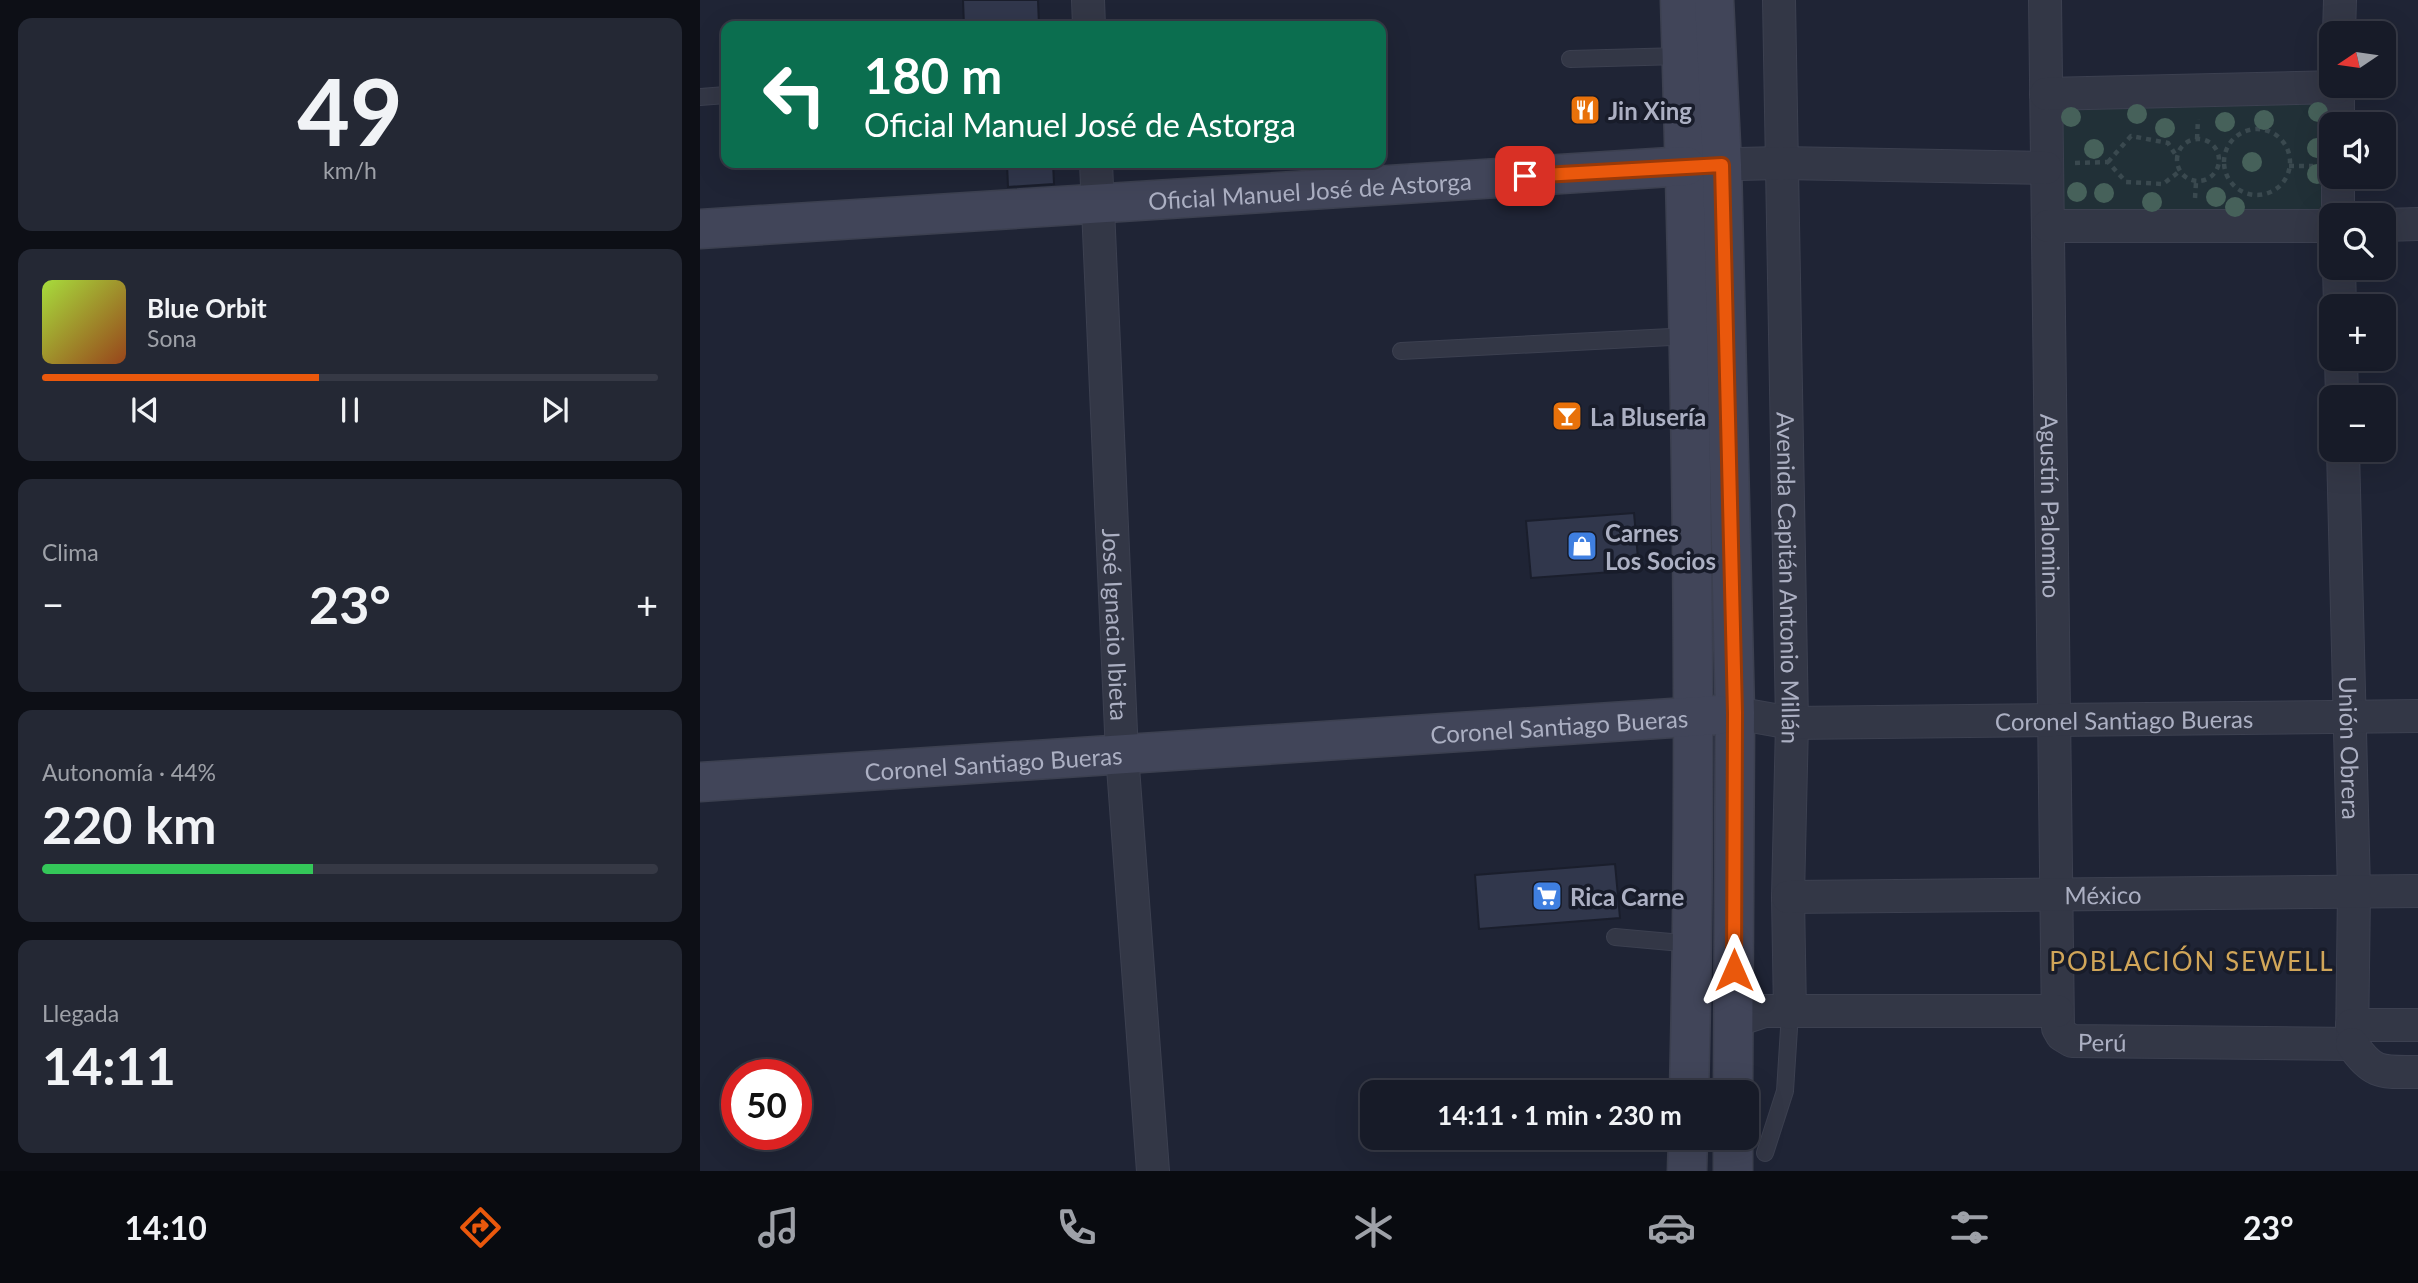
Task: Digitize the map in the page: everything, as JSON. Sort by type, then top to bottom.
[{"type":"main road","points":[[1680,0],[1682,56],[1704,165],[1735,713],[1733,1080]]},
{"type":"main road","points":[[1689,1080],[1693,944],[1690,336],[1714,0]]},
{"type":"main road","name":"Oficial Manuel José de Astorga","points":[[700,229],[1704,165]]},
{"type":"main road","name":"Coronel Santiago Bueras","points":[[700,782],[1735,713]]},
{"type":"main road","points":[[1688,1150],[1688,1171]]},
{"type":"street","points":[[1088,0],[1090,21]]},
{"type":"street","name":"Avenida Capitán Antonio Millán","points":[[1779,0],[1792,723],[1788,897],[1790,1013]]},
{"type":"street","name":"Agustín Palomino","points":[[2045,0],[2046,93],[2054,166],[2048,226],[2057,1012]]},
{"type":"street","points":[[2339,21],[2340,0]]},
{"type":"street","points":[[2046,93],[2319,86]]},
{"type":"street","name":"Oficial Manuel José de Astorga","points":[[1704,165],[1783,163],[2054,166]]},
{"type":"street","name":"José Ignacio Ibieta","points":[[1096,168],[1122,754],[1153,1171]]},
{"type":"street","points":[[2396,225],[2418,224]]},
{"type":"street","points":[[2048,226],[2319,226]]},
{"type":"street","name":"Unión Obrera","points":[[2343,462],[2354,891],[2352,1034]]},
{"type":"street","name":"Coronel Santiago Bueras","points":[[1735,713],[1792,723],[2418,716]]},
{"type":"street","name":"México","points":[[1788,897],[2418,891]]},
{"type":"street","name":"Perú","points":[[1734,1021],[1765,1011],[2057,1012],[2058,1028],[2062,1035],[2072,1041],[2352,1034],[2418,1026]]},
{"type":"street","points":[[2352,1034],[2366,1065],[2387,1072],[2418,1072]]},
{"type":"lane","points":[[1570,59],[1682,56]]},
{"type":"lane","points":[[700,97],[721,95]]},
{"type":"lane","points":[[1401,351],[1690,336]]},
{"type":"lane","points":[[1615,937],[1693,944]]},
{"type":"lane","name":"Avenida Capitán Antonio Millán","points":[[1743,1154],[1785,1091],[1790,1013]]},
{"type":"path","points":[[2054,166],[2108,162],[2131,136],[2168,143],[2177,157],[2180,171],[2190,180],[2203,181],[2215,174],[2221,161],[2231,141],[2239,134],[2259,129],[2269,132],[2285,145],[2289,166],[2286,177],[2270,192],[2249,194],[2230,182],[2221,161],[2211,143],[2197,139],[2184,144],[2177,157]]},
{"type":"path","points":[[2108,162],[2126,182],[2163,184],[2180,171]]},
{"type":"path","points":[[2289,166],[2319,170]]},
{"type":"shaded area","points":[[2325,98],[2325,112],[2319,112],[2319,189],[2323,189],[2319,219],[2062,215],[2063,103]]},
{"type":"building","points":[[963,0],[1038,0],[1039,21],[964,21]]},
{"type":"building","points":[[1007,168],[1053,168],[1054,184],[1008,187]]},
{"type":"building","name":"Carnes Los Socios","points":[[1634,513],[1639,570],[1531,578],[1526,521]]},
{"type":"building","name":"Rica Carne","points":[[1615,864],[1620,918],[1479,929],[1475,875]]},
{"type":"place","name":"Jin Xing","points":[[1585,110]]},
{"type":"place","name":"La Blusería","points":[[1567,416]]},
{"type":"place","name":"Carnes Los Socios","points":[[1582,546]]},
{"type":"place","name":"Rica Carne","points":[[1547,896]]},
{"type":"district","name":"POBLACIÓN SEWELL","points":[[2192,961]]},
{"type":"route","points":[[1525,176],[1722,165],[1735,713],[1734,970]]}]
